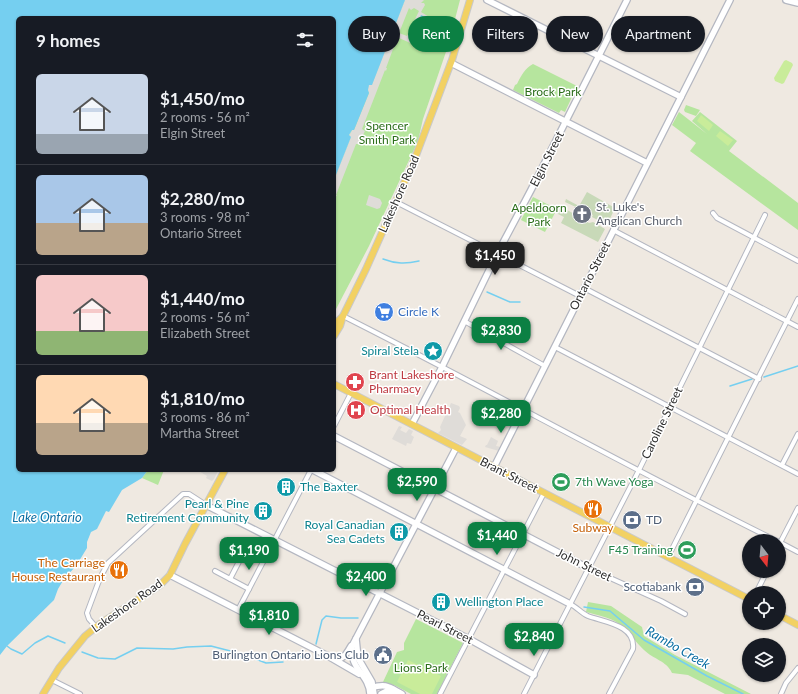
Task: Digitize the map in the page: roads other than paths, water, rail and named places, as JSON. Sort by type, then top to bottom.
[{"type":"main road","name":"Lakeshore Road","points":[[336,323],[342,316],[364,273],[416,158],[451,63],[470,0]]},
{"type":"main road","name":"Lakeshore Road","points":[[336,333],[340,326],[342,316]]},
{"type":"main road","name":"Brant Street","points":[[336,385],[609,528],[742,595]]},
{"type":"main road","name":"Lakeshore Road","points":[[43,694],[85,636],[96,627],[159,586],[170,575],[224,472]]},
{"type":"main road","points":[[786,619],[798,625]]},
{"type":"street","points":[[486,0],[681,97]]},
{"type":"street","name":"Elgin Street","points":[[412,424],[442,367],[497,254],[567,122],[627,0]]},
{"type":"street","name":"Ontario Street","points":[[494,467],[730,0]]},
{"type":"street","points":[[786,0],[798,3]]},
{"type":"street","points":[[451,63],[647,163]]},
{"type":"street","points":[[396,202],[580,296]]},
{"type":"street","points":[[713,213],[717,218],[798,261]]},
{"type":"street","name":"Caroline Street","points":[[524,694],[639,470],[765,215]]},
{"type":"street","points":[[613,230],[798,327]]},
{"type":"street","points":[[584,288],[759,379]]},
{"type":"street","points":[[668,558],[798,300]]},
{"type":"street","points":[[342,316],[761,534]]},
{"type":"street","points":[[464,322],[545,366]]},
{"type":"street","points":[[555,347],[798,474]]},
{"type":"street","points":[[336,422],[351,393]]},
{"type":"street","points":[[782,465],[798,434]]},
{"type":"street","name":"John Street","points":[[336,437],[588,568],[661,601],[684,614]]},
{"type":"street","points":[[328,656],[340,659],[352,646],[434,487],[456,448]]},
{"type":"street","points":[[238,610],[311,472]]},
{"type":"street","points":[[316,472],[576,607],[578,611],[621,627],[628,633],[633,643],[632,649],[609,694]]},
{"type":"street","points":[[440,694],[544,493]]},
{"type":"street","points":[[96,627],[89,618],[88,613],[100,578],[108,563],[183,494],[189,494],[206,504]]},
{"type":"street","name":"Pearl Street","points":[[206,504],[469,639],[534,675]]},
{"type":"street","points":[[784,534],[798,508]]},
{"type":"street","points":[[230,542],[264,561]]},
{"type":"street","points":[[786,546],[798,552]]},
{"type":"street","points":[[230,578],[244,550]]},
{"type":"street","points":[[215,571],[249,589]]},
{"type":"street","points":[[170,575],[328,656],[364,678]]},
{"type":"street","points":[[356,639],[359,660],[369,676],[371,690]]},
{"type":"street","points":[[352,646],[351,655],[353,662],[374,694]]},
{"type":"street","points":[[781,694],[786,683],[798,668]]},
{"type":"street","points":[[52,680],[80,694]]},
{"type":"street","points":[[371,690],[381,685],[389,686],[401,693]]},
{"type":"street","points":[[381,694],[387,691],[401,693]]},
{"type":"water","name":"Lake Ontario","points":[[0,0],[405,0],[399,16],[348,16],[348,52],[385,52],[372,85],[369,85],[369,93],[354,130],[352,130],[349,135],[351,137],[336,175],[336,16],[16,16],[16,472],[146,472],[142,478],[122,490],[109,512],[106,511],[97,529],[91,532],[87,542],[87,548],[76,566],[64,579],[54,600],[7,646],[0,655]]},
{"type":"waterway","points":[[383,259],[401,263],[419,261]]},
{"type":"waterway","points":[[487,292],[510,302],[520,302]]},
{"type":"waterway","points":[[764,377],[798,366]]},
{"type":"waterway","points":[[730,386],[752,379]]},
{"type":"waterway","name":"Rambo Creek","points":[[584,607],[610,611],[644,640],[707,676],[743,694]]},
{"type":"waterway","name":"Rambo Creek","points":[[316,644],[322,620],[326,616],[358,618]]},
{"type":"waterway","points":[[7,646],[22,654],[35,643],[48,636],[65,643]]},
{"type":"waterway","name":"Rambo Creek","points":[[82,652],[98,658],[115,659],[137,648],[173,649],[211,646],[242,654],[266,663],[283,662]]},
{"type":"waterway","name":"Rambo Creek","points":[[293,659],[310,654]]},
{"type":"place","name":"St. Luke's Anglican Church","points":[[582,214]]},
{"type":"place","name":"Circle K","points":[[384,312]]},
{"type":"place","name":"Spiral Stela","points":[[433,351]]},
{"type":"place","name":"Brant Lakeshore Pharmacy","points":[[355,382]]},
{"type":"place","name":"Optimal Health","points":[[356,410]]},
{"type":"place","name":"7th Wave Yoga","points":[[561,482]]},
{"type":"place","name":"The Baxter","points":[[286,487]]},
{"type":"place","name":"Subway","points":[[593,509]]},
{"type":"place","name":"Pearl & Pine Retirement Community","points":[[263,511]]},
{"type":"place","name":"TD","points":[[632,520]]},
{"type":"place","name":"Royal Canadian Sea Cadets","points":[[399,532]]},
{"type":"place","name":"F45 Training","points":[[687,550]]},
{"type":"place","name":"The Carriage House Restaurant","points":[[119,570]]},
{"type":"place","name":"Scotiabank","points":[[695,587]]},
{"type":"place","name":"Wellington Place","points":[[441,602]]},
{"type":"place","name":"Burlington Ontario Lions Club","points":[[383,655]]},
{"type":"park label","name":"Brock Park","points":[[553,92]]},
{"type":"park label","name":"Spencer Smith Park","points":[[387,133]]},
{"type":"park label","name":"Apeldoorn Park","points":[[539,215]]},
{"type":"park label","name":"Lions Park","points":[[421,668]]}]
